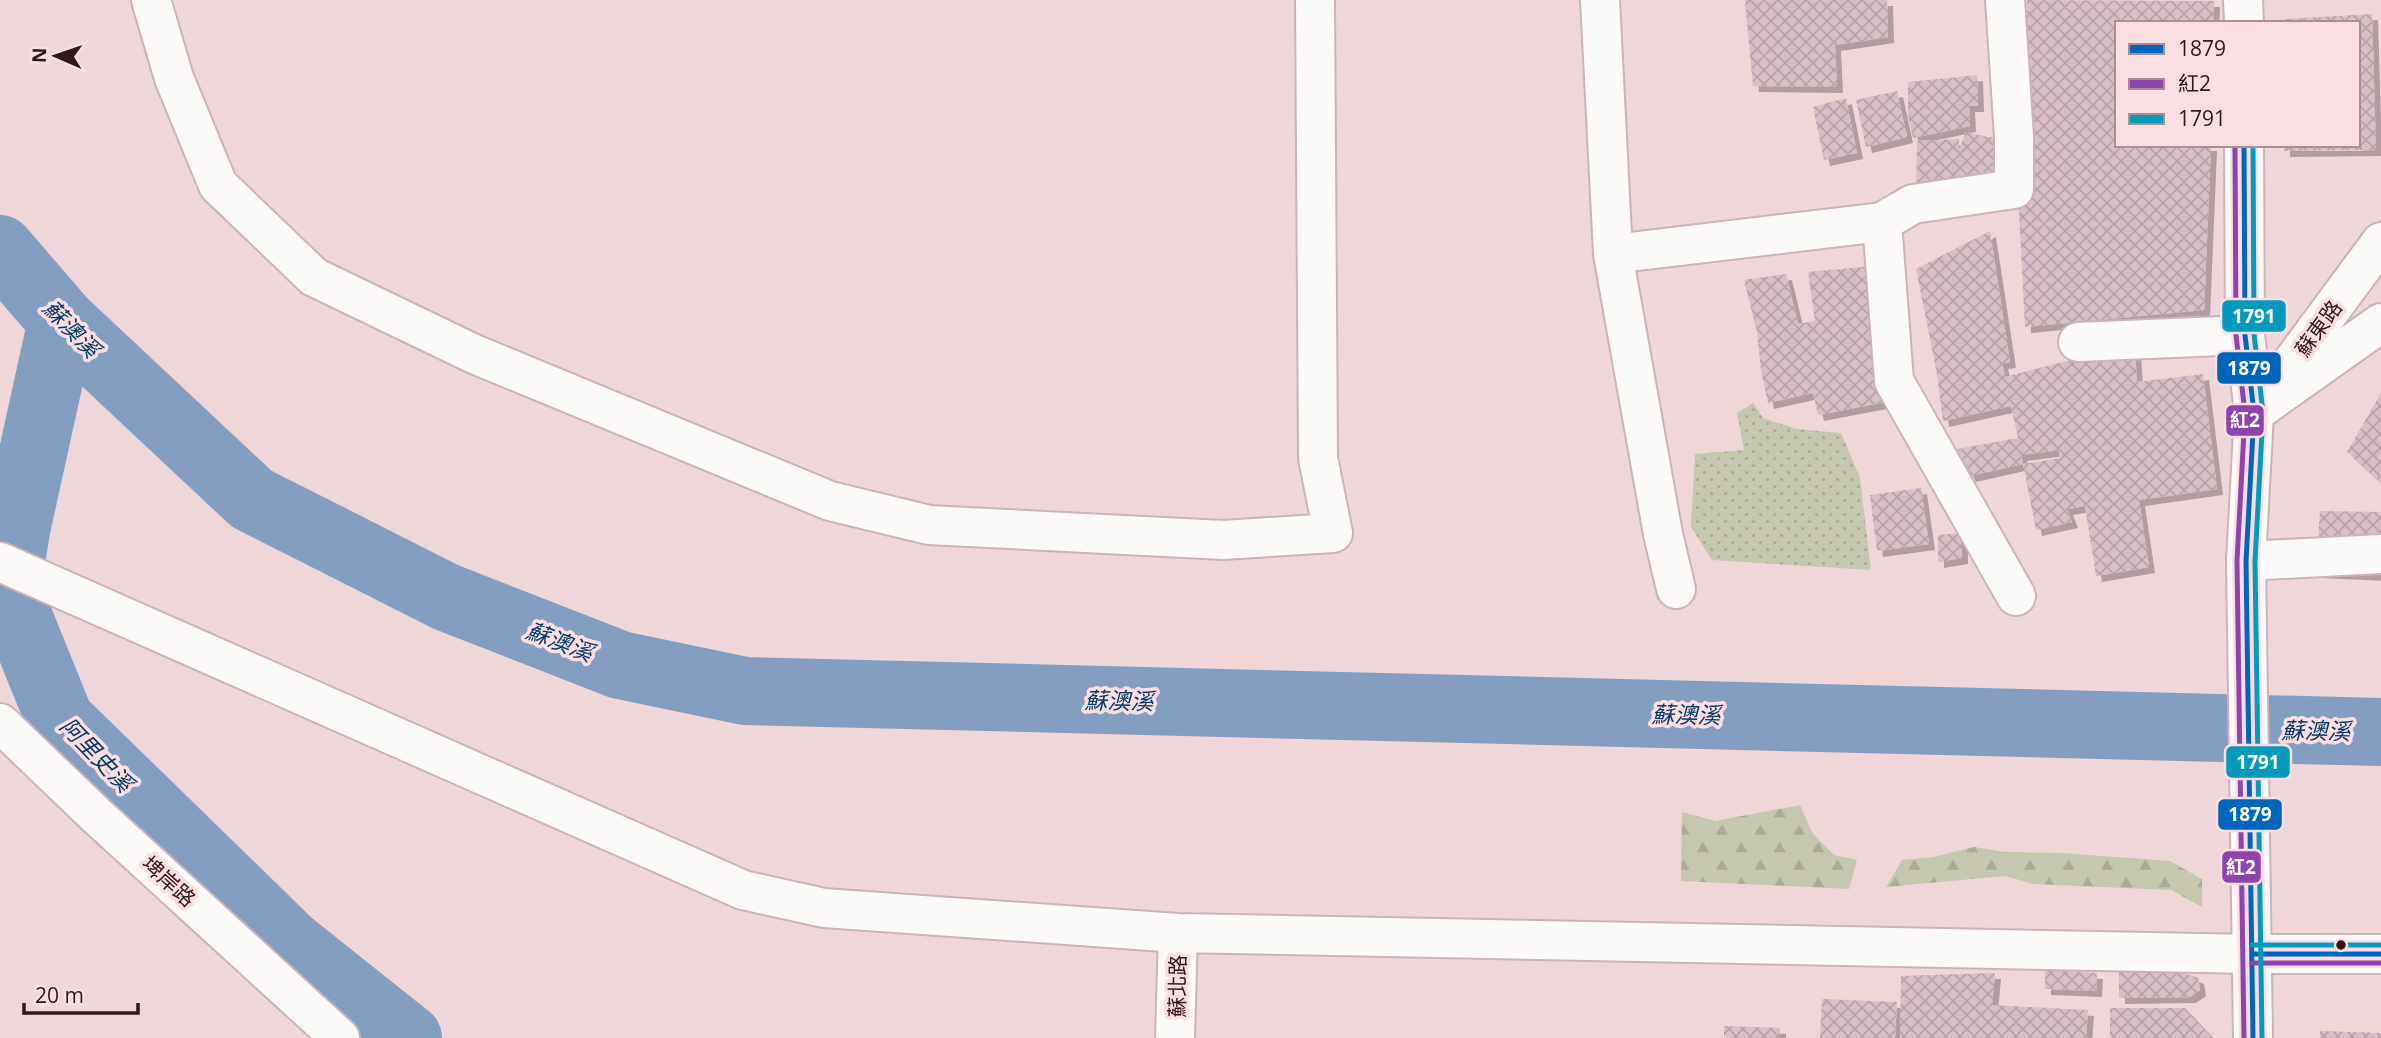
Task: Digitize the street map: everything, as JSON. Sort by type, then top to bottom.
[{"type":"street","points":[[151,0],[174,78],[218,186],[314,277],[474,354],[830,501],[929,525],[1223,540],[1333,533],[1318,458],[1315,0]]},
{"type":"street","points":[[1600,0],[1613,254],[1663,534],[1676,589]]},
{"type":"street","points":[[1613,254],[1882,222],[1913,204],[2014,189],[2014,137],[2005,0]]},
{"type":"street","points":[[2244,0],[2244,21]]},
{"type":"street","points":[[2244,147],[2245,335],[2254,413],[2246,561],[2253,1038]]},
{"type":"street","points":[[1882,222],[1894,381],[2016,596]]},
{"type":"street","name":"蘇東路","points":[[2254,413],[2381,242]]},
{"type":"street","points":[[2254,413],[2381,323]]},
{"type":"street","points":[[2078,342],[2245,335]]},
{"type":"street","points":[[2246,561],[2381,554]]},
{"type":"street","points":[[0,562],[743,890],[824,908],[1178,933],[2252,954],[2381,954]]},
{"type":"street","name":"埤岸路","points":[[0,723],[107,825],[341,1038]]},
{"type":"street","name":"蘇北路","points":[[1175,1038],[1178,933]]},
{"type":"green space","points":[[1753,403],[1763,418],[1797,429],[1841,433],[1860,478],[1871,570],[1712,560],[1691,527],[1695,454],[1744,450],[1737,413]]},
{"type":"green space","points":[[1800,805],[1813,834],[1834,855],[1857,860],[1849,889],[1681,881],[1682,812],[1715,821]]},
{"type":"green space","points":[[1974,847],[2006,852],[2170,861],[2202,879],[2202,907],[2171,890],[2033,884],[2005,876],[1886,887],[1902,860],[1934,857]]},
{"type":"building","points":[[1745,0],[1887,0],[1888,37],[1835,45],[1837,87],[1753,86]]},
{"type":"building","points":[[2027,0],[2214,1],[2213,21],[2115,21],[2115,147],[2211,147],[2204,310],[2025,327],[2018,192]]},
{"type":"building","points":[[2372,14],[2376,150],[2284,151],[2284,147],[2360,147],[2360,21],[2286,19]]},
{"type":"building","points":[[1977,75],[1978,106],[1969,106],[1970,126],[1913,138],[1908,116],[1908,82]]},
{"type":"building","points":[[1897,91],[1907,137],[1866,147],[1856,100]]},
{"type":"building","points":[[1846,98],[1857,153],[1824,160],[1813,107]]},
{"type":"building","points":[[1966,132],[1988,137],[2011,137],[2010,178],[1916,201],[1917,141],[1959,139],[1959,150]]},
{"type":"building","points":[[1990,231],[2010,362],[2002,363],[2005,377],[2058,363],[2135,349],[2137,382],[2203,374],[2217,489],[2139,500],[2149,567],[2096,576],[2085,506],[2067,509],[2072,522],[2036,530],[2023,464],[1970,476],[1957,449],[2018,438],[2011,406],[1943,421],[1937,374],[1916,269]],"holes":[[[2059,450],[2060,458],[2023,464],[2021,455]]]},
{"type":"building","points":[[1872,266],[1891,401],[1818,415],[1813,393],[1768,403],[1757,332],[1744,280],[1786,274],[1798,324],[1815,321],[1808,272]]},
{"type":"building","points":[[2381,393],[2381,483],[2347,452]]},
{"type":"building","points":[[1921,488],[1929,544],[1877,551],[1870,495]]},
{"type":"building","points":[[2320,511],[2381,512],[2381,575],[2316,572]]},
{"type":"building","points":[[1962,533],[1962,558],[1938,562],[1938,535]]},
{"type":"building","points":[[2119,969],[2173,969],[2198,978],[2200,990],[2190,997],[2119,998]]},
{"type":"building","points":[[2045,970],[2097,973],[2096,991],[2045,989]]},
{"type":"building","points":[[1995,973],[1992,1005],[2088,1010],[2086,1038],[1900,1038],[1901,976]]},
{"type":"building","points":[[1822,999],[1897,1002],[1895,1038],[1820,1038]]},
{"type":"building","points":[[2110,1008],[2185,1008],[2213,1038],[2110,1038]]},
{"type":"building","points":[[1724,1026],[1780,1028],[1780,1038],[1724,1038]]},
{"type":"building","points":[[2320,1031],[2381,1033],[2381,1038],[2320,1038]]},
{"type":"waterway","name":"蘇澳溪","points":[[0,249],[62,321],[252,499],[446,597],[620,665],[745,691],[2381,732]]},
{"type":"waterway","name":"阿里史溪","points":[[62,321],[16,530],[7,589],[60,720],[290,944],[408,1038]]},
{"type":"transit line","name":"紅2","points":[[2235,147],[2236,335],[2245,413],[2237,561],[2244,1038]]},
{"type":"transit line","name":"1879","points":[[2244,147],[2245,335],[2254,413],[2246,561],[2253,1038]]},
{"type":"transit line","name":"1791","points":[[2253,147],[2254,334],[2263,413],[2255,561],[2262,1038]]},
{"type":"transit line","name":"1791","points":[[2252,945],[2381,945]]},
{"type":"transit line","name":"1879","points":[[2252,954],[2381,954]]},
{"type":"transit line","name":"紅2","points":[[2252,963],[2381,963]]}]
